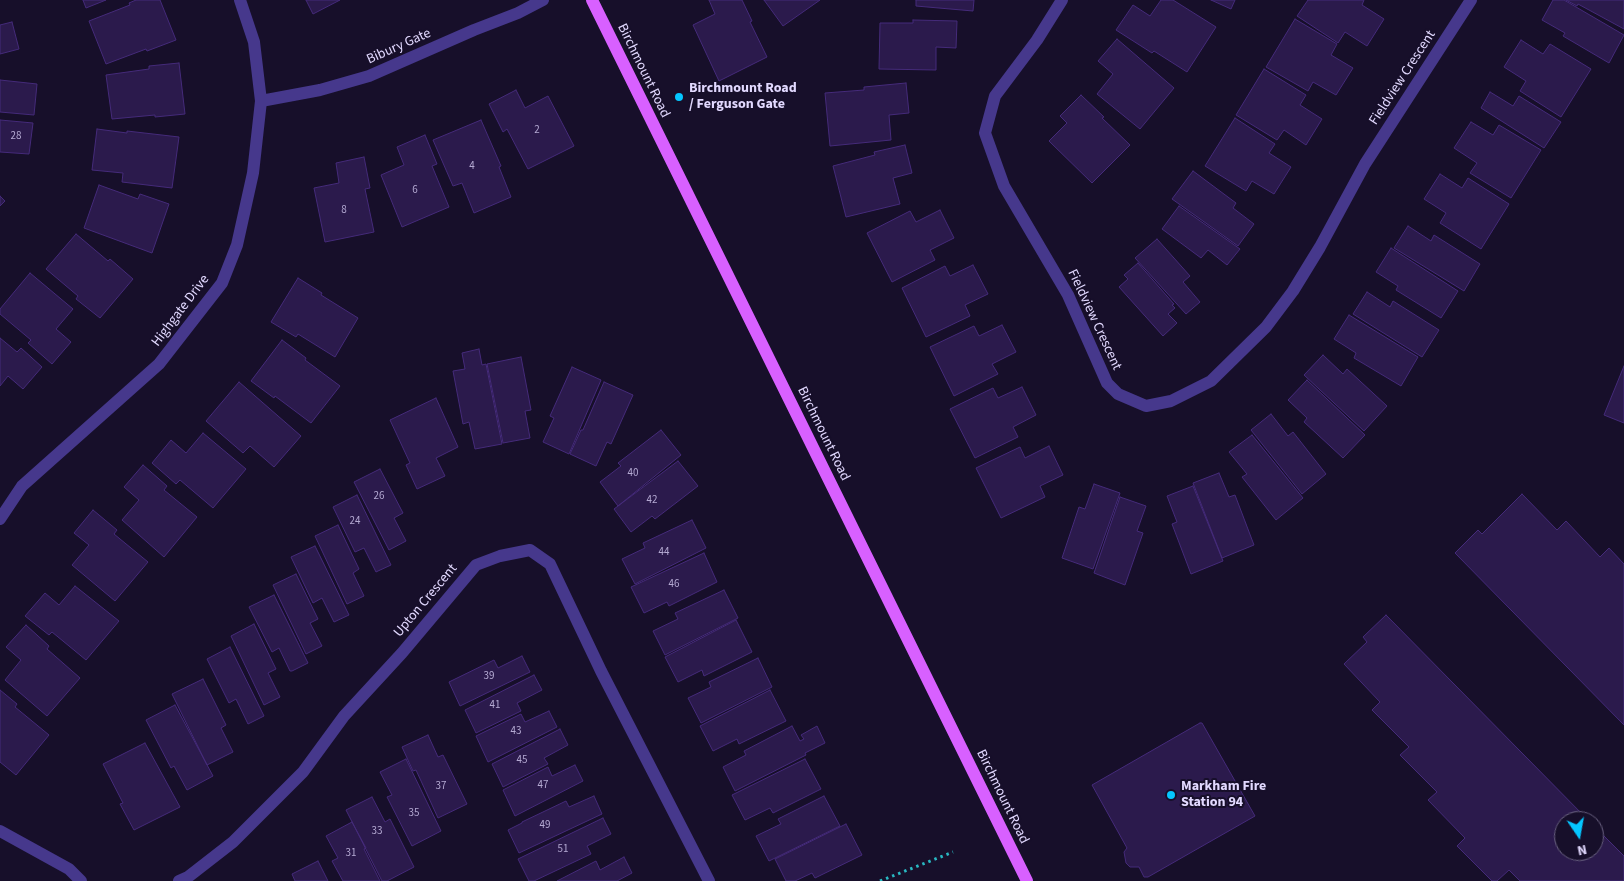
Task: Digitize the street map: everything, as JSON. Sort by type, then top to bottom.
[{"type":"main road","name":"Birchmount Road","points":[[592,0],[1027,881]]},
{"type":"street","name":"Highgate Drive","points":[[0,519],[22,486],[160,364],[222,283],[237,245],[253,173],[261,101],[254,42],[240,0]]},
{"type":"street","name":"Bibury Gate","points":[[261,101],[320,90],[369,76],[518,13],[543,0]]},
{"type":"street","name":"Fieldview Crescent","points":[[1062,0],[1037,40],[995,96],[985,133],[1004,186],[1068,295],[1107,383],[1118,394],[1146,406],[1171,401],[1211,381],[1266,327],[1293,291],[1320,247],[1365,164],[1471,0]]},
{"type":"street","name":"Upton Crescent","points":[[179,881],[188,877],[233,842],[303,772],[344,716],[402,653],[476,565],[500,556],[530,550],[550,564],[601,671],[709,881]]},
{"type":"street","points":[[0,831],[69,869],[81,881]]},
{"type":"path","points":[[880,881],[953,852]]},
{"type":"building","points":[[83,0],[106,0],[86,8]]},
{"type":"building","points":[[136,0],[160,0],[176,40],[106,64],[89,21],[130,5],[129,3]]},
{"type":"building","points":[[306,0],[340,0],[313,14]]},
{"type":"building","points":[[709,0],[742,0],[752,21],[750,22],[767,57],[719,81],[693,25],[715,14]]},
{"type":"building","points":[[764,0],[820,0],[783,26]]},
{"type":"building","points":[[916,0],[974,0],[973,11],[916,6]]},
{"type":"building","points":[[1161,0],[1173,0],[1216,27],[1187,72],[1116,30],[1133,5],[1150,16]]},
{"type":"building","points":[[1211,0],[1235,0],[1231,9]]},
{"type":"building","points":[[1308,0],[1364,0],[1362,5],[1384,19],[1367,46],[1345,32],[1338,43],[1297,16]]},
{"type":"building","points":[[1553,0],[1564,0],[1624,35],[1609,63],[1563,36],[1565,33],[1542,20]]},
{"type":"building","points":[[1566,0],[1624,0],[1624,29],[1578,4],[1577,6]]},
{"type":"building","points":[[1295,19],[1337,44],[1331,55],[1353,68],[1336,95],[1313,82],[1308,91],[1266,67]]},
{"type":"building","points":[[913,20],[957,21],[956,48],[936,47],[936,70],[879,69],[880,23],[913,23]]},
{"type":"building","points":[[12,22],[19,49],[0,54],[0,25]]},
{"type":"building","points":[[1117,39],[1174,88],[1140,129],[1097,94],[1113,74],[1098,61]]},
{"type":"building","points":[[1521,40],[1543,54],[1550,44],[1591,69],[1561,117],[1520,91],[1526,81],[1504,67]]},
{"type":"building","points":[[179,63],[185,114],[112,119],[106,75],[149,69],[149,66]]},
{"type":"building","points":[[1264,69],[1306,95],[1300,105],[1322,119],[1306,145],[1284,130],[1277,140],[1236,115]]},
{"type":"building","points":[[0,80],[37,84],[34,115],[0,112]]},
{"type":"building","points":[[906,83],[909,113],[889,115],[891,140],[830,146],[825,93],[864,90],[864,87]]},
{"type":"building","points":[[516,90],[525,108],[548,96],[574,146],[528,169],[507,129],[503,132],[489,104]]},
{"type":"building","points":[[1490,92],[1513,106],[1519,96],[1561,122],[1544,148],[1481,108]]},
{"type":"building","points":[[1081,95],[1130,145],[1092,183],[1049,141],[1067,123],[1060,116]]},
{"type":"building","points":[[1235,118],[1275,144],[1269,153],[1291,167],[1274,194],[1252,181],[1246,191],[1205,166]]},
{"type":"building","points":[[0,120],[33,123],[29,154],[0,152]]},
{"type":"building","points":[[481,120],[501,166],[499,167],[511,197],[474,213],[462,183],[453,186],[433,140]]},
{"type":"building","points":[[1471,122],[1493,135],[1499,125],[1541,150],[1511,198],[1470,173],[1477,163],[1454,148]]},
{"type":"building","points":[[97,129],[179,137],[172,188],[122,182],[123,173],[92,170]]},
{"type":"building","points":[[425,135],[437,164],[432,166],[449,207],[402,227],[381,175],[404,165],[397,147]]},
{"type":"building","points":[[905,145],[912,173],[893,178],[900,204],[846,217],[833,166],[875,155],[874,152]]},
{"type":"building","points":[[364,157],[370,188],[365,189],[374,232],[325,242],[314,188],[339,183],[336,163]]},
{"type":"building","points":[[1193,171],[1236,203],[1233,208],[1254,224],[1238,246],[1172,199]]},
{"type":"building","points":[[1440,174],[1462,188],[1468,178],[1509,204],[1481,249],[1440,223],[1446,213],[1424,199]]},
{"type":"building","points":[[99,185],[138,199],[140,194],[169,204],[152,253],[84,228]]},
{"type":"building","points":[[0,196],[5,201],[0,206]]},
{"type":"building","points":[[1179,206],[1240,249],[1227,265],[1208,250],[1201,258],[1162,229]]},
{"type":"building","points":[[940,210],[954,238],[930,250],[935,260],[892,282],[867,233],[910,211],[916,222]]},
{"type":"building","points":[[1408,226],[1431,241],[1434,235],[1480,264],[1464,291],[1394,248]]},
{"type":"building","points":[[76,234],[133,279],[100,318],[76,299],[78,296],[46,269]]},
{"type":"building","points":[[1157,239],[1190,276],[1183,282],[1200,302],[1186,314],[1135,258]]},
{"type":"building","points":[[1391,248],[1458,291],[1441,318],[1396,290],[1398,286],[1376,272]]},
{"type":"building","points":[[1138,263],[1174,304],[1172,305],[1175,308],[1168,314],[1177,323],[1163,336],[1119,287],[1128,279],[1124,275]]},
{"type":"building","points":[[973,265],[988,294],[965,305],[970,316],[926,337],[902,288],[945,266],[950,276]]},
{"type":"building","points":[[30,273],[73,309],[56,329],[71,342],[52,364],[28,343],[31,340],[0,314],[0,309]]},
{"type":"building","points":[[298,278],[358,318],[335,357],[298,334],[296,337],[271,322]]},
{"type":"building","points":[[1367,292],[1390,307],[1393,301],[1439,330],[1422,357],[1353,314]]},
{"type":"building","points":[[1349,315],[1418,357],[1401,386],[1354,358],[1356,353],[1334,339]]},
{"type":"building","points":[[1002,325],[1016,352],[992,364],[998,374],[954,396],[930,347],[974,326],[979,336]]},
{"type":"building","points":[[0,338],[17,352],[21,348],[42,367],[23,389],[8,376],[0,386]]},
{"type":"building","points":[[282,340],[340,386],[311,423],[251,381]]},
{"type":"building","points":[[479,349],[482,365],[486,364],[502,444],[475,449],[469,422],[463,424],[453,371],[465,369],[462,353]]},
{"type":"building","points":[[1323,355],[1343,374],[1347,369],[1387,406],[1364,431],[1304,375]]},
{"type":"building","points":[[521,357],[531,410],[525,411],[530,438],[503,443],[487,364]]},
{"type":"building","points":[[1624,366],[1624,423],[1604,415]]},
{"type":"building","points":[[572,367],[601,380],[569,454],[543,442],[554,418],[550,416]]},
{"type":"building","points":[[1307,380],[1365,435],[1343,458],[1304,422],[1307,418],[1288,400]]},
{"type":"building","points":[[239,382],[301,436],[274,467],[250,446],[243,453],[206,421]]},
{"type":"building","points":[[604,382],[633,395],[611,444],[607,442],[596,466],[570,454],[581,430],[583,430]]},
{"type":"building","points":[[1022,387],[1036,415],[1013,427],[1018,437],[975,458],[950,409],[993,388],[998,398]]},
{"type":"building","points":[[436,398],[458,447],[436,458],[445,476],[417,489],[406,465],[410,463],[390,420]]},
{"type":"building","points":[[1271,414],[1288,436],[1293,432],[1326,474],[1302,494],[1251,430]]},
{"type":"building","points":[[661,430],[681,455],[618,506],[600,482],[621,466],[618,463]]},
{"type":"building","points":[[203,433],[246,469],[213,508],[180,480],[176,484],[152,463],[171,440],[186,453]]},
{"type":"building","points":[[1252,435],[1303,498],[1276,520],[1242,477],[1247,474],[1229,452]]},
{"type":"building","points":[[1049,446],[1063,475],[1040,486],[1045,497],[1001,518],[976,468],[1020,447],[1025,458]]},
{"type":"building","points":[[678,461],[698,486],[655,519],[652,516],[631,532],[614,509]]},
{"type":"building","points":[[143,465],[167,486],[164,490],[197,517],[164,557],[122,520],[139,500],[124,487]]},
{"type":"building","points":[[380,469],[403,513],[394,518],[406,541],[389,550],[354,482]]},
{"type":"building","points":[[1219,473],[1229,497],[1235,495],[1254,545],[1222,558],[1193,483]]},
{"type":"building","points":[[1094,484],[1120,493],[1093,569],[1062,558],[1079,507],[1085,509]]},
{"type":"building","points":[[1193,486],[1223,561],[1191,574],[1172,524],[1177,522],[1167,496]]},
{"type":"building","points":[[1522,494],[1557,530],[1566,521],[1600,557],[1609,548],[1624,564],[1624,725],[1455,553],[1478,530],[1482,534]]},
{"type":"building","points":[[357,495],[391,565],[376,572],[364,548],[355,552],[333,507]]},
{"type":"building","points":[[1120,497],[1146,506],[1137,531],[1143,533],[1125,585],[1094,573]]},
{"type":"building","points":[[93,510],[117,530],[114,534],[148,562],[115,601],[72,565],[89,545],[74,533]]},
{"type":"building","points":[[692,520],[706,548],[635,584],[622,559],[645,548],[643,543]]},
{"type":"building","points":[[338,525],[359,569],[353,573],[364,596],[347,604],[315,536]]},
{"type":"building","points":[[315,546],[349,615],[334,622],[322,598],[313,603],[291,557]]},
{"type":"building","points":[[704,553],[717,582],[669,606],[667,602],[644,613],[631,587]]},
{"type":"building","points":[[296,574],[318,619],[310,623],[322,646],[306,654],[273,585]]},
{"type":"building","points":[[75,586],[119,621],[86,660],[52,632],[49,635],[25,616],[45,593],[59,605]]},
{"type":"building","points":[[724,590],[738,618],[665,655],[653,631],[678,619],[675,613]]},
{"type":"building","points":[[274,595],[308,663],[292,671],[290,671],[279,648],[272,652],[249,607]]},
{"type":"building","points":[[1386,615],[1579,811],[1554,811],[1554,861],[1604,861],[1604,836],[1624,856],[1624,881],[1520,881],[1509,870],[1497,881],[1492,881],[1457,846],[1465,838],[1428,800],[1437,792],[1400,755],[1409,747],[1372,710],[1380,702],[1344,664],[1367,642],[1363,637]]},
{"type":"building","points":[[736,620],[752,652],[704,676],[702,670],[678,682],[665,657]]},
{"type":"building","points":[[254,624],[276,669],[268,673],[280,697],[264,705],[231,636]]},
{"type":"building","points":[[26,625],[49,646],[47,649],[80,678],[47,716],[5,680],[21,660],[6,647]]},
{"type":"building","points":[[230,647],[264,716],[248,724],[236,699],[229,703],[207,659]]},
{"type":"building","points":[[522,656],[530,672],[460,706],[449,682],[494,660],[498,668]]},
{"type":"building","points":[[758,658],[772,687],[701,723],[688,698],[711,687],[709,682]]},
{"type":"building","points":[[534,675],[542,690],[517,703],[521,711],[476,733],[465,710]]},
{"type":"building","points":[[203,679],[226,725],[221,728],[233,752],[207,765],[172,694]]},
{"type":"building","points":[[0,690],[17,704],[15,707],[49,735],[16,775],[0,762]]},
{"type":"building","points":[[770,690],[786,721],[739,744],[737,739],[713,751],[700,726]]},
{"type":"building","points":[[175,705],[213,776],[187,790],[174,766],[171,768],[146,720]]},
{"type":"building","points":[[549,711],[557,727],[488,762],[476,736],[521,714],[525,722]]},
{"type":"building","name":"Markham Fire Station 94","points":[[1202,723],[1255,816],[1148,877],[1144,877],[1139,867],[1130,867],[1126,863],[1124,852],[1127,848],[1092,785]]},
{"type":"building","points":[[792,726],[800,741],[804,739],[801,735],[817,726],[825,743],[805,753],[806,755],[735,791],[723,767],[746,755],[744,751]]},
{"type":"building","points":[[560,729],[568,745],[544,758],[548,764],[503,787],[492,764]]},
{"type":"building","points":[[428,735],[438,757],[443,755],[467,804],[438,818],[416,770],[413,771],[402,747]]},
{"type":"building","points":[[145,743],[180,807],[134,830],[120,804],[123,803],[103,764]]},
{"type":"building","points":[[406,759],[441,831],[412,846],[387,797],[392,795],[380,772]]},
{"type":"building","points":[[805,759],[821,789],[773,813],[770,808],[745,820],[732,795]]},
{"type":"building","points":[[575,765],[583,781],[515,816],[503,790],[548,767],[552,776]]},
{"type":"building","points":[[594,796],[602,814],[519,853],[508,830],[566,801],[569,807]]},
{"type":"building","points":[[824,796],[840,826],[769,861],[756,836],[781,824],[778,819]]},
{"type":"building","points":[[372,797],[385,822],[390,819],[414,867],[387,881],[382,881],[346,810]]},
{"type":"building","points":[[603,818],[611,834],[587,846],[591,854],[534,881],[529,881],[518,859]]},
{"type":"building","points":[[352,822],[366,848],[364,849],[380,881],[343,881],[332,861],[338,858],[326,836]]},
{"type":"building","points":[[846,824],[862,855],[815,878],[812,873],[795,881],[786,881],[775,859]]},
{"type":"building","points":[[624,857],[632,873],[617,881],[557,881],[596,861],[600,870]]},
{"type":"building","points":[[318,861],[328,881],[295,881],[292,874]]},
{"type":"place","name":"Birchmount Road / Ferguson Gate","points":[[679,97]]},
{"type":"place","name":"Markham Fire Station 94","points":[[1171,795]]}]
